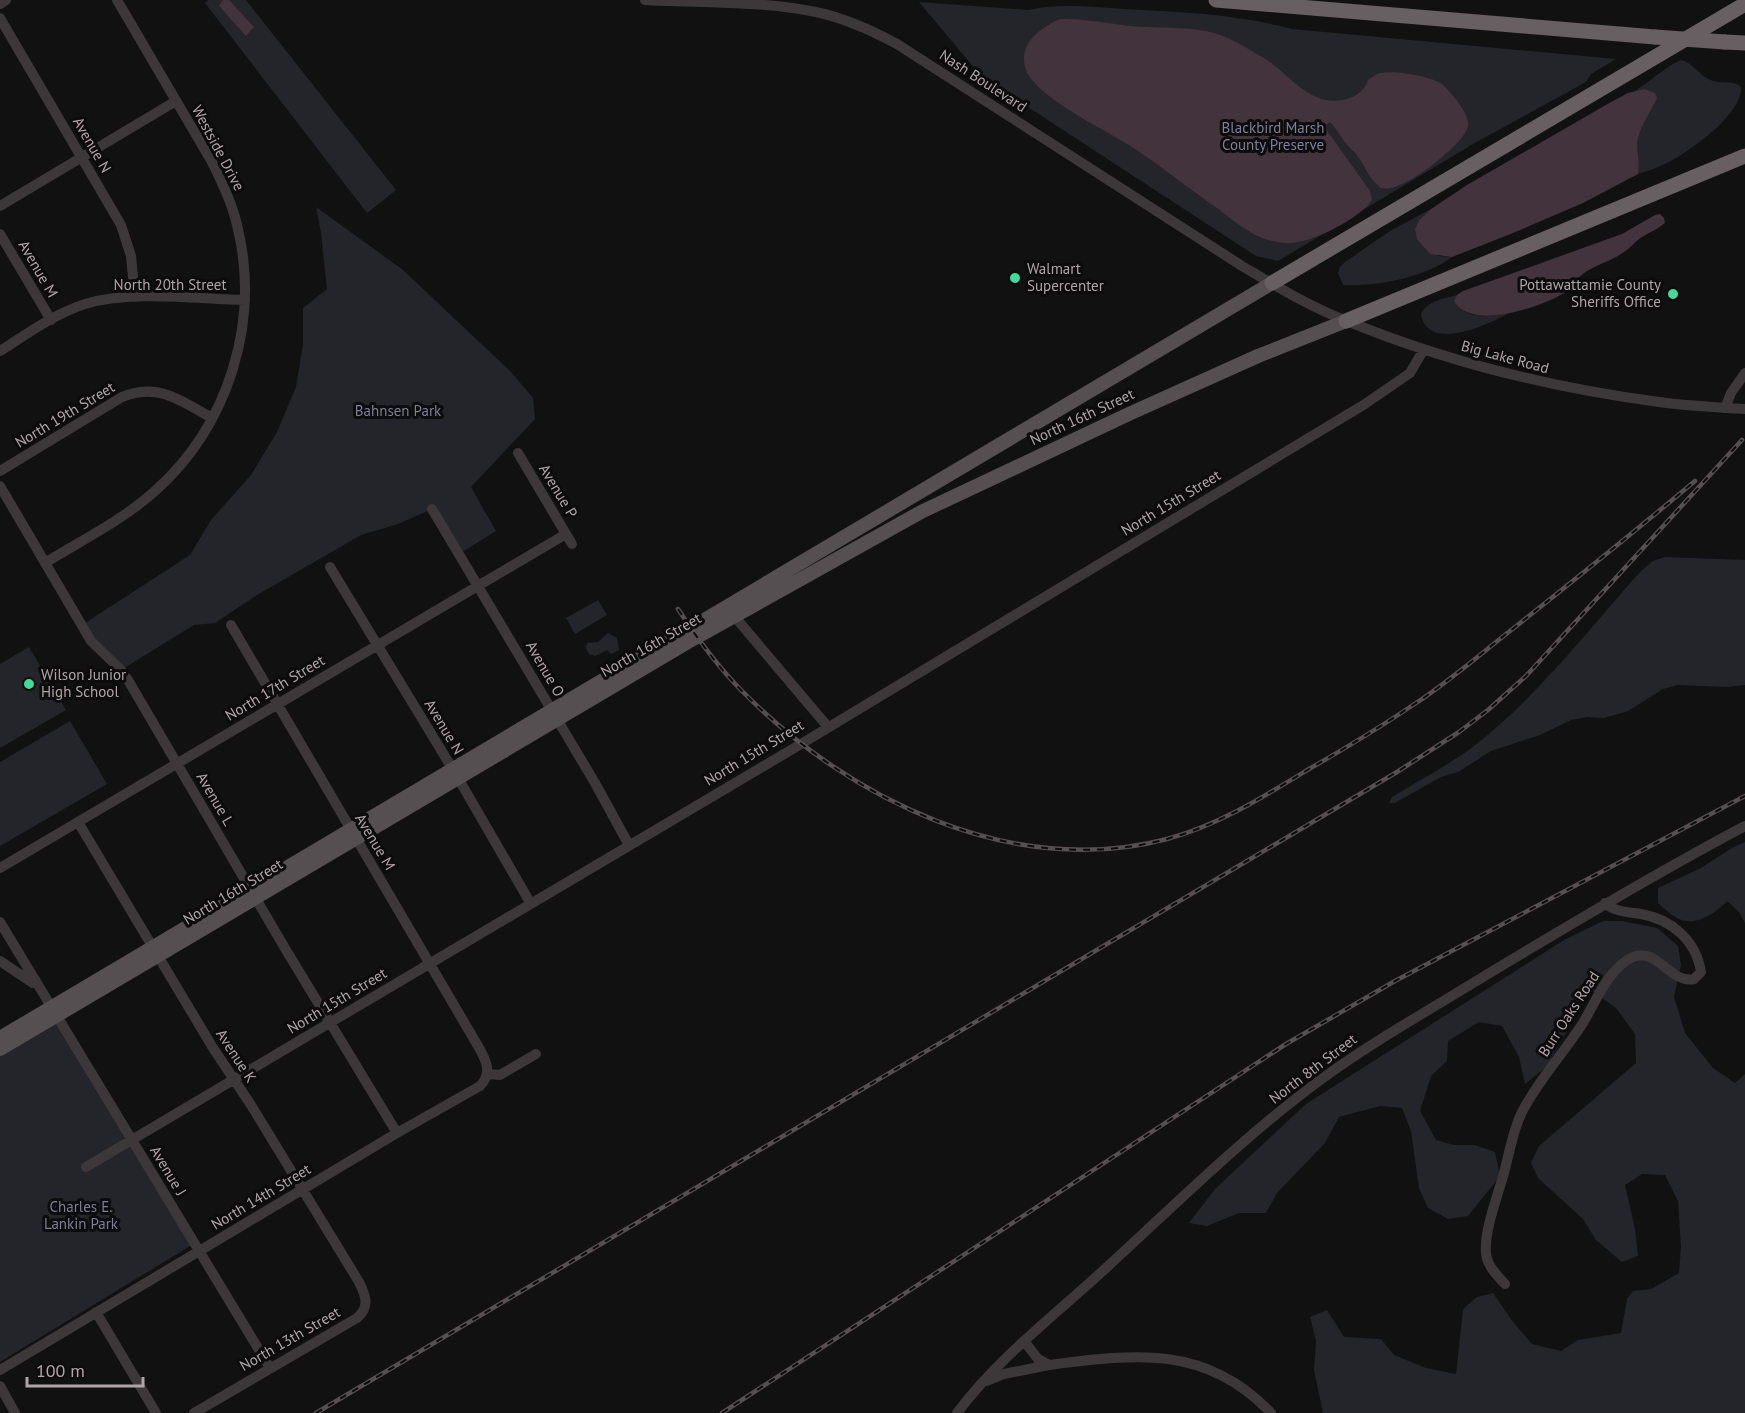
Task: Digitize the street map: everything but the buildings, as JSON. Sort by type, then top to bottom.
[{"type":"highway","points":[[1216,0],[1745,43]]},
{"type":"highway","points":[[1272,283],[1745,4]]},
{"type":"highway","points":[[1346,321],[1745,156]]},
{"type":"main road","name":"North 16th Street","points":[[0,1049],[54,1012],[555,715],[1272,283]]},
{"type":"main road","name":"North 16th Street","points":[[555,715],[735,617],[786,586],[958,494],[1267,352],[1346,321]]},
{"type":"main road","name":"North 16th Street","points":[[0,1038],[54,1012]]},
{"type":"street","points":[[0,4],[6,0]]},
{"type":"street","name":"Westside Drive","points":[[45,563],[120,517],[155,491],[193,449],[213,418],[233,369],[240,344],[244,266],[232,208],[212,162],[117,0]]},
{"type":"street","name":"Nash Boulevard","points":[[645,0],[794,8],[842,19],[878,34],[1272,283]]},
{"type":"street","name":"Avenue N","points":[[0,18],[124,233],[131,256],[135,297]]},
{"type":"street","points":[[0,206],[176,101]]},
{"type":"street","name":"Avenue M","points":[[0,234],[51,320]]},
{"type":"street","name":"Big Lake Road","points":[[1272,283],[1296,298],[1346,321],[1424,350],[1515,376],[1581,390],[1661,402],[1745,410]]},
{"type":"street","name":"North 20th Street","points":[[0,351],[70,310],[98,300],[135,297],[244,300]]},
{"type":"street","name":"North 15th Street","points":[[86,1167],[828,727],[1393,387],[1415,369],[1424,350]]},
{"type":"street","points":[[1725,408],[1731,393],[1745,373]]},
{"type":"street","name":"North 19th Street","points":[[0,471],[122,397],[133,393],[161,392],[213,418]]},
{"type":"street","name":"Avenue P","points":[[518,453],[572,544]]},
{"type":"street","name":"Avenue L","points":[[0,486],[91,641],[117,666],[128,681],[397,1133]]},
{"type":"street","name":"Avenue O","points":[[432,509],[555,715],[629,845]]},
{"type":"street","name":"North 17th Street","points":[[0,868],[566,534]]},
{"type":"street","name":"Avenue N","points":[[330,567],[531,904]]},
{"type":"street","points":[[735,617],[828,727]]},
{"type":"street","name":"Avenue M","points":[[231,626],[483,1054],[487,1062],[488,1074]]},
{"type":"street","name":"Avenue K","points":[[78,822],[155,952],[359,1282],[366,1306]]},
{"type":"street","name":"North 8th Street","points":[[957,1413],[979,1386],[1024,1341],[1209,1173],[1307,1091],[1374,1043],[1605,903],[1745,825]]},
{"type":"street","name":"Burr Oaks Road","points":[[1505,1284],[1489,1264],[1486,1248],[1513,1135],[1527,1102],[1573,1038],[1604,987],[1625,962],[1639,955],[1648,956],[1685,980],[1694,979],[1701,972],[1688,941],[1674,926],[1645,914],[1611,909],[1605,903]]},
{"type":"street","name":"Avenue J","points":[[0,922],[270,1368]]},
{"type":"street","name":"Avenue J","points":[[0,961],[28,978],[40,989]]},
{"type":"street","name":"North 14th Street","points":[[0,1370],[397,1133],[480,1086],[488,1074],[500,1075],[536,1054]]},
{"type":"street","name":"North 13th Street","points":[[194,1413],[357,1318],[366,1306]]},
{"type":"street","points":[[96,1312],[156,1413]]},
{"type":"street","points":[[1024,1341],[1038,1359],[1049,1365]]},
{"type":"street","points":[[979,1386],[1004,1374],[1049,1365],[1127,1357],[1152,1357],[1200,1366],[1232,1382],[1270,1413]]},
{"type":"street","points":[[0,1386],[15,1413]]},
{"type":"green space","points":[[208,0],[246,0],[396,190],[367,213],[205,3]]},
{"type":"green space","name":"Blackbird Marsh County Preserve","points":[[919,2],[1028,10],[1076,6],[1188,13],[1251,20],[1292,29],[1616,59],[1591,74],[1586,82],[1473,144],[1278,261],[1256,256],[982,77]]},
{"type":"green space","points":[[1681,60],[1690,64],[1708,79],[1738,85],[1741,87],[1739,98],[1724,120],[1700,142],[1665,164],[1638,174],[1639,135],[1654,105],[1644,89],[1635,91]]},
{"type":"green space","name":"Bahnsen Park","points":[[316,207],[403,270],[511,372],[533,398],[535,419],[471,487],[496,531],[459,554],[432,509],[398,524],[361,535],[257,595],[215,623],[194,625],[121,670],[82,625],[190,555],[211,520],[251,475],[277,432],[296,387],[303,345],[303,308],[327,289]]},
{"type":"green space","points":[[1431,209],[1420,219],[1438,256],[1452,257],[1429,270],[1400,279],[1370,284],[1343,285],[1338,273],[1345,262],[1390,231]]},
{"type":"green space","points":[[1457,295],[1455,301],[1465,312],[1488,315],[1511,312],[1490,323],[1461,332],[1447,334],[1435,332],[1426,326],[1421,314],[1424,309],[1437,301]]},
{"type":"green space","points":[[1665,557],[1745,560],[1745,685],[1727,687],[1677,685],[1663,689],[1628,711],[1604,718],[1587,717],[1571,720],[1540,735],[1491,751],[1458,772],[1441,777],[1395,803],[1389,803],[1392,797],[1461,756],[1517,709],[1560,664],[1641,571],[1653,561]]},
{"type":"green space","points":[[598,600],[607,615],[575,634],[566,618]]},
{"type":"green space","points":[[608,633],[617,638],[619,650],[611,654],[607,650],[595,656],[589,654],[586,648],[587,643],[598,642]]},
{"type":"green space","points":[[29,647],[66,710],[0,748],[0,664]]},
{"type":"green space","points":[[70,721],[107,784],[0,846],[0,762]]},
{"type":"green space","points":[[1745,842],[1745,923],[1739,912],[1727,901],[1704,918],[1690,921],[1677,918],[1658,903],[1658,888],[1701,868]]},
{"type":"green space","points":[[1603,921],[1622,921],[1657,928],[1678,946],[1681,965],[1674,997],[1685,1033],[1713,1068],[1735,1083],[1745,1074],[1745,1413],[1323,1413],[1314,1370],[1316,1341],[1310,1317],[1327,1310],[1344,1337],[1381,1339],[1394,1355],[1426,1368],[1456,1374],[1463,1309],[1477,1297],[1493,1293],[1532,1344],[1561,1351],[1578,1340],[1621,1333],[1627,1299],[1633,1291],[1651,1289],[1679,1273],[1681,1247],[1678,1201],[1665,1175],[1642,1174],[1625,1185],[1635,1229],[1638,1256],[1622,1262],[1596,1240],[1583,1219],[1538,1178],[1531,1163],[1539,1146],[1636,1063],[1635,1034],[1616,1008],[1591,990],[1546,1067],[1525,1084],[1519,1057],[1502,1026],[1479,1022],[1448,1041],[1447,1061],[1431,1076],[1420,1111],[1436,1140],[1454,1145],[1474,1145],[1495,1152],[1500,1176],[1468,1216],[1448,1219],[1428,1208],[1419,1188],[1411,1131],[1402,1108],[1380,1106],[1339,1117],[1325,1143],[1277,1193],[1266,1213],[1239,1213],[1207,1226],[1189,1223],[1215,1189],[1306,1104],[1564,940]]},
{"type":"green space","name":"Charles E. Lankin Park","points":[[56,1016],[195,1243],[0,1362],[0,1050]]},
{"type":"shaded area","points":[[223,0],[229,0],[254,27],[246,36],[219,6]]},
{"type":"shaded area","name":"Blackbird Marsh County Preserve","points":[[1060,19],[1214,33],[1259,55],[1305,91],[1322,99],[1336,101],[1350,98],[1361,91],[1368,80],[1380,73],[1394,72],[1421,76],[1437,81],[1447,89],[1465,112],[1468,126],[1456,145],[1429,168],[1414,178],[1388,189],[1380,187],[1373,180],[1355,152],[1330,122],[1326,125],[1328,132],[1370,191],[1372,200],[1345,223],[1319,236],[1294,243],[1273,241],[1244,228],[1143,154],[1073,113],[1033,81],[1026,70],[1024,61],[1028,45],[1038,32]]},
{"type":"shaded area","points":[[1644,89],[1655,93],[1657,98],[1639,134],[1638,174],[1583,203],[1452,257],[1430,254],[1417,239],[1415,229],[1420,219],[1467,185],[1611,102],[1628,93]]},
{"type":"shaded area","points":[[1660,214],[1665,223],[1620,255],[1584,273],[1567,291],[1554,299],[1524,310],[1490,315],[1462,310],[1454,301],[1463,291],[1622,234]]},
{"type":"railway","points":[[316,1413],[1397,772],[1459,732],[1526,676],[1742,440]]},
{"type":"railway","points":[[678,609],[724,672],[784,730],[831,765],[882,796],[936,821],[993,839],[1051,848],[1109,849],[1167,839],[1223,818],[1258,800],[1374,730],[1450,679],[1695,481]]},
{"type":"railway","points":[[722,1413],[1286,1044],[1395,981],[1745,796]]},
{"type":"place","name":"Walmart Supercenter","points":[[1015,278]]},
{"type":"place","name":"Pottawattamie County Sheriffs Office","points":[[1673,294]]},
{"type":"place","name":"Wilson Junior High School","points":[[29,684]]}]
